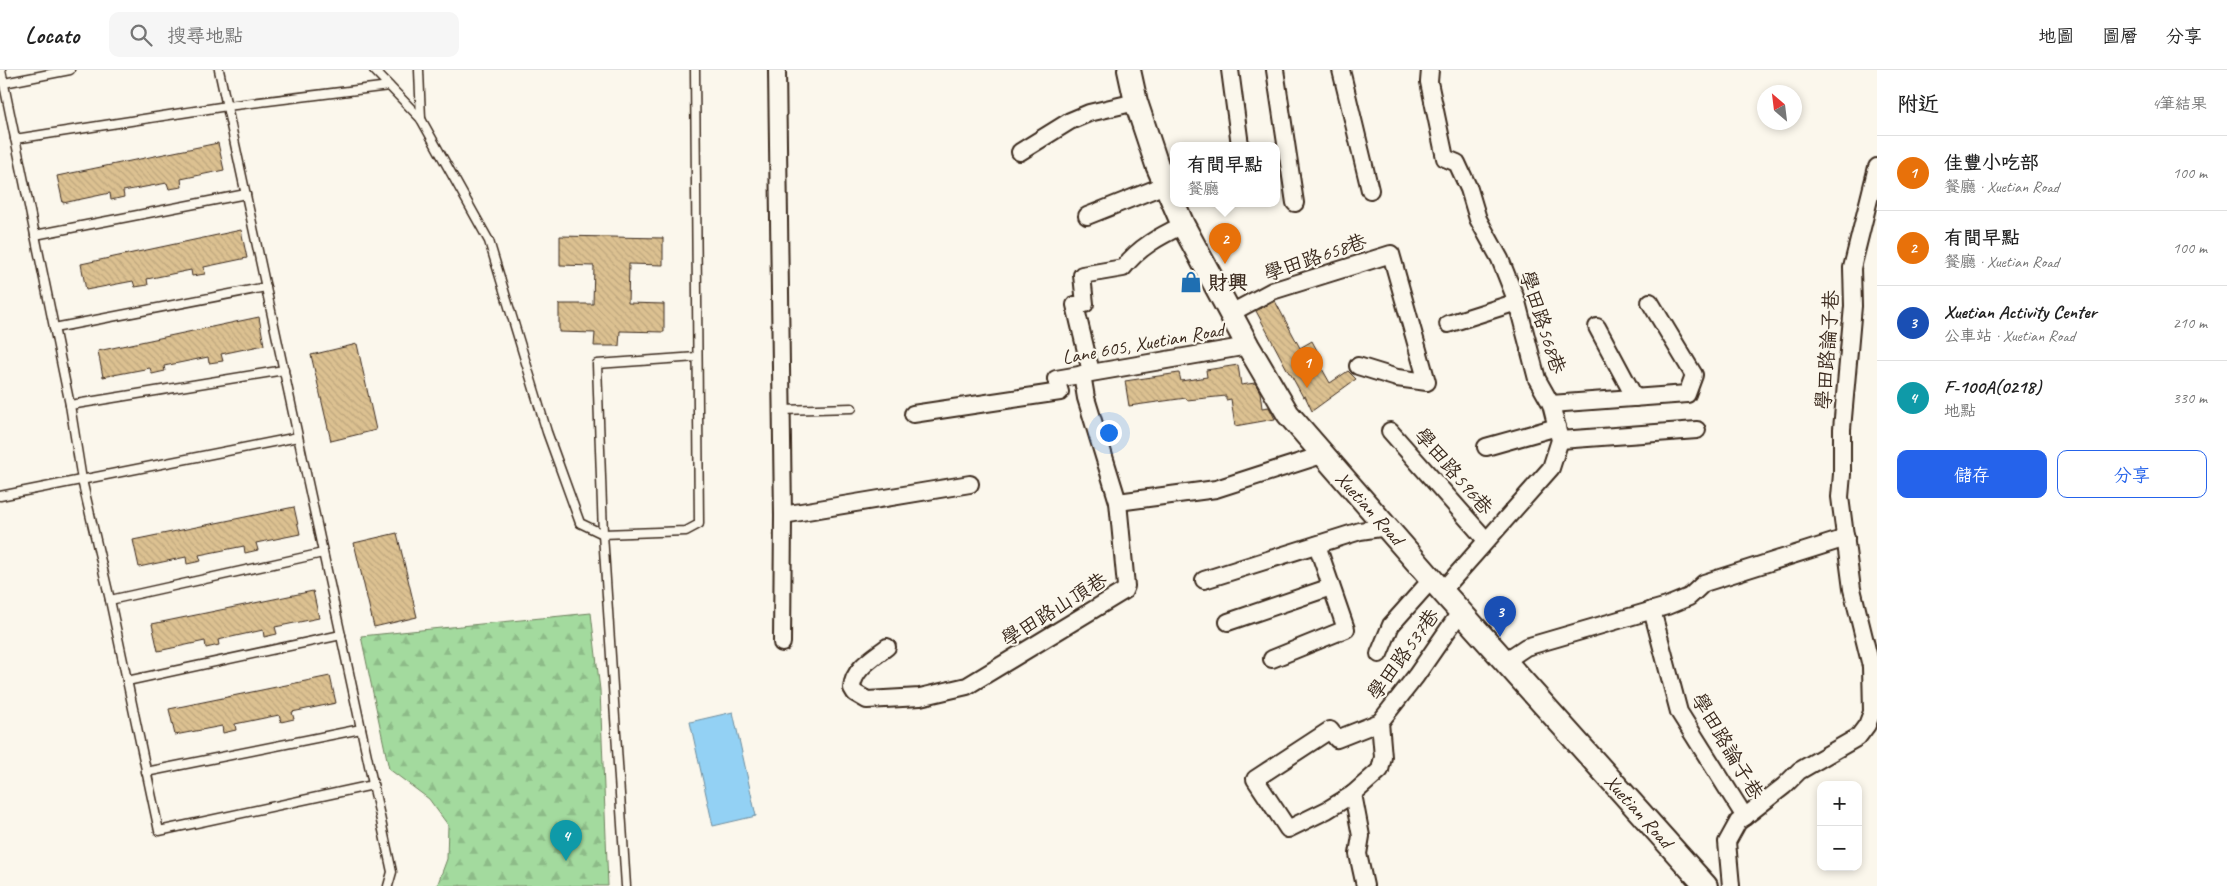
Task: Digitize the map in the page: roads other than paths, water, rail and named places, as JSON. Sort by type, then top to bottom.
[{"type":"main road","name":"Xuetian Road","points":[[1129,70],[1136,102],[1170,196]]},
{"type":"main road","name":"Xuetian Road","points":[[1175,207],[1248,346],[1288,414],[1437,585],[1706,886]]},
{"type":"street","points":[[778,70],[783,515],[782,643]]},
{"type":"street","points":[[1230,70],[1240,142]]},
{"type":"street","points":[[1275,70],[1295,203]]},
{"type":"street","points":[[1341,70],[1370,190]]},
{"type":"street","name":"學田路568巷","points":[[1430,70],[1429,82],[1445,158],[1456,163],[1470,189],[1478,218],[1500,259],[1517,302],[1537,379],[1551,404],[1559,433]]},
{"type":"street","points":[[1020,152],[1070,121],[1090,112],[1136,102]]},
{"type":"street","name":"學田路論子巷","points":[[1731,886],[1727,842],[1738,822],[1784,786],[1798,771],[1858,737],[1867,725],[1872,712],[1874,666],[1852,589],[1840,497],[1842,429],[1853,306],[1852,268],[1877,167]]},
{"type":"street","points":[[1087,216],[1165,185]]},
{"type":"street","name":"學田路山頂巷","points":[[887,647],[858,670],[852,681],[852,688],[861,698],[867,700],[920,697],[959,690],[978,682],[1068,623],[1119,595],[1126,586],[1118,502],[1086,398],[1087,373],[1075,305],[1085,304],[1082,275],[1123,268],[1132,255],[1183,224]]},
{"type":"street","name":"學田路658巷","points":[[1231,313],[1272,291],[1391,254],[1427,382],[1396,378],[1358,366]]},
{"type":"street","points":[[1448,324],[1517,302]]},
{"type":"street","points":[[1551,404],[1687,394],[1694,375],[1650,302]]},
{"type":"street","points":[[1597,327],[1635,398]]},
{"type":"street","name":"Lane 605, Xuetian Road","points":[[913,414],[1060,392],[1056,378],[1248,346]]},
{"type":"street","points":[[1486,447],[1559,433],[1698,430]]},
{"type":"street","name":"學田路596巷","points":[[1390,431],[1486,540]]},
{"type":"street","points":[[1379,654],[1391,625],[1486,540],[1551,468],[1559,433]]},
{"type":"street","points":[[1118,502],[1216,489],[1322,455]]},
{"type":"street","points":[[783,515],[970,484]]},
{"type":"street","points":[[1204,580],[1360,531],[1387,527]]},
{"type":"street","points":[[1505,661],[1526,647],[1652,610],[1689,597],[1704,583],[1846,538]]},
{"type":"street","points":[[1272,659],[1346,628],[1317,545]]},
{"type":"street","points":[[1228,622],[1332,587]]},
{"type":"street","name":"學田路論子巷","points":[[1652,610],[1679,712],[1745,817]]},
{"type":"street","name":"學田路537巷","points":[[1380,722],[1383,757],[1380,770],[1353,794],[1327,810],[1288,829],[1255,779],[1330,730],[1337,739],[1380,722],[1416,676],[1461,612]]},
{"type":"street","points":[[1353,794],[1361,836],[1358,854],[1365,886]]},
{"type":"lane","points":[[1,70],[70,405],[82,480],[110,600],[159,831],[374,786]]},
{"type":"lane","points":[[4,83],[70,70]]},
{"type":"lane","points":[[219,70],[392,872],[388,886]]},
{"type":"lane","points":[[374,70],[421,119],[489,241],[547,432],[580,523],[603,534],[686,531],[699,524],[695,70]]},
{"type":"lane","points":[[419,70],[421,119]]},
{"type":"lane","points":[[15,139],[227,106],[389,86]]},
{"type":"lane","points":[[35,236],[246,194]]},
{"type":"lane","points":[[54,328],[266,287]]},
{"type":"lane","points":[[626,886],[603,534],[597,364],[697,357]]},
{"type":"lane","points":[[70,405],[284,370]]},
{"type":"lane","points":[[781,410],[852,408]]},
{"type":"lane","points":[[0,496],[298,437]]},
{"type":"lane","points":[[110,600],[323,553]]},
{"type":"lane","points":[[127,681],[341,635]]},
{"type":"lane","points":[[146,772],[362,729]]},
{"type":"water","points":[[733,712],[756,816],[713,826],[690,722]]},
{"type":"place","name":"有間早點","points":[[1225,264]]},
{"type":"place","name":"財興","points":[[1191,282]]},
{"type":"place","name":"佳豐小吃部","points":[[1307,388]]},
{"type":"place","name":"Xuetian Activity Center","points":[[1500,637]]},
{"type":"place","name":"F-100A(0218)","points":[[566,861]]}]
